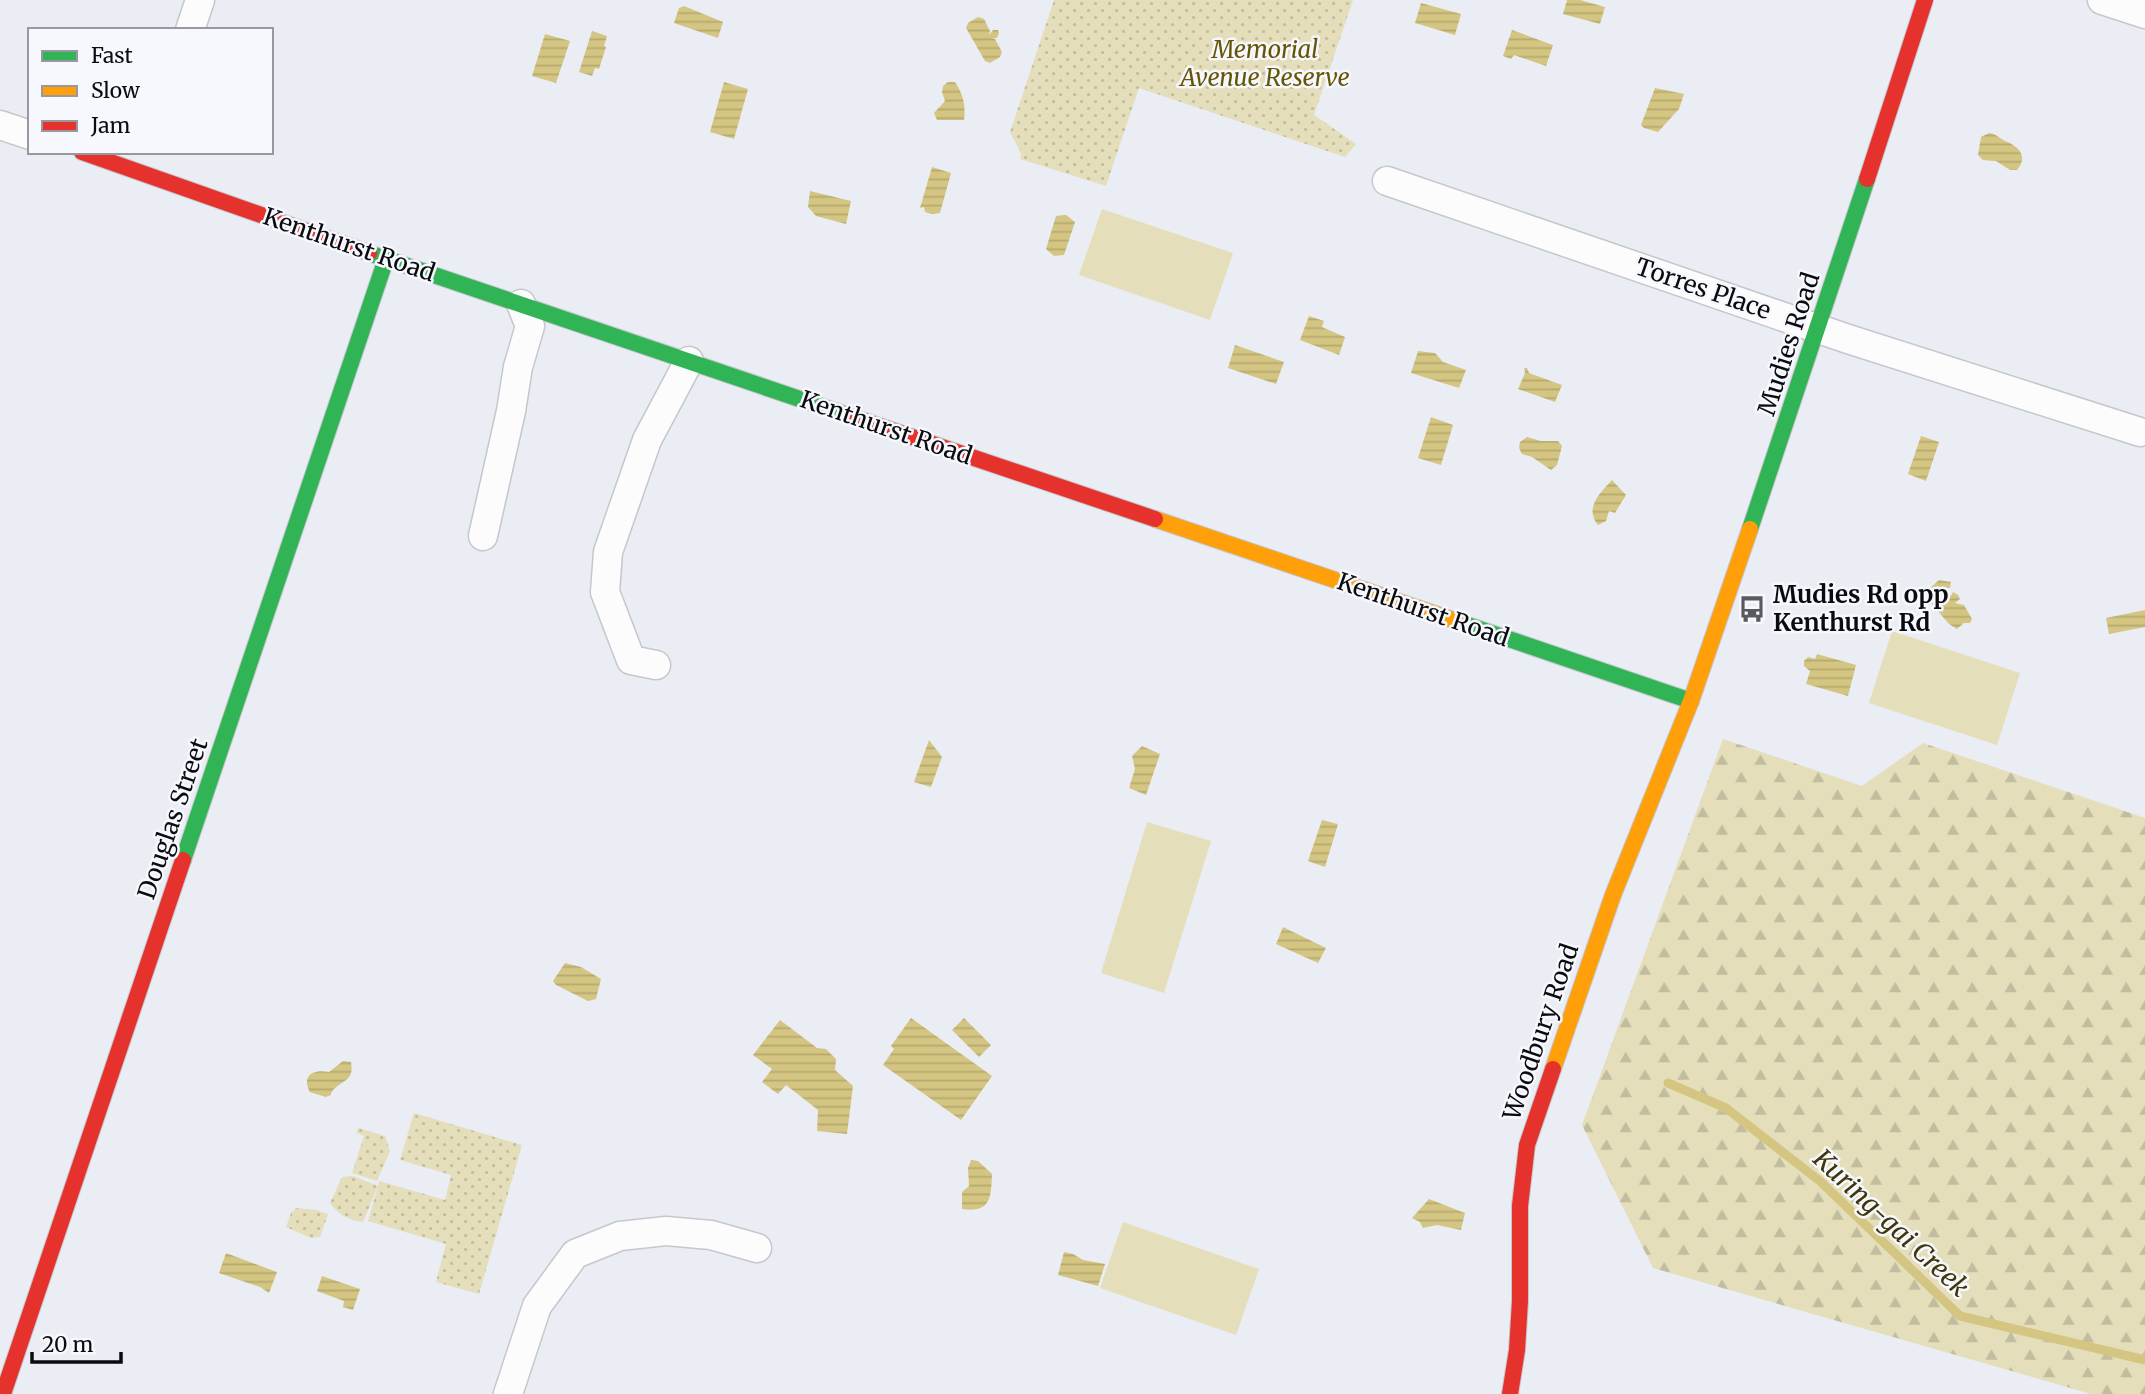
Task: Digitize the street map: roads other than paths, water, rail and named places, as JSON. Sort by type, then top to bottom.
[{"type":"street","points":[[191,28],[200,0]]},
{"type":"street","name":"Mudies Road","points":[[1691,701],[1819,328],[1925,0]]},
{"type":"street","points":[[2102,0],[2145,14]]},
{"type":"street","points":[[0,125],[28,134]]},
{"type":"street","name":"Kenthurst Road","points":[[94,154],[146,163],[386,258],[1691,701]]},
{"type":"street","name":"Torres Place","points":[[1387,181],[1819,328],[2140,432]]},
{"type":"street","name":"Douglas Street","points":[[3,1394],[386,258]]},
{"type":"street","points":[[483,536],[530,326],[521,304]]},
{"type":"street","points":[[656,665],[631,660],[605,592],[608,552],[647,440],[689,361]]},
{"type":"street","name":"Woodbury Road","points":[[1510,1394],[1517,1350],[1520,1206],[1527,1145],[1613,895],[1691,701]]},
{"type":"street","points":[[508,1394],[537,1306],[575,1254],[620,1236],[666,1231],[711,1235],[757,1248]]},
{"type":"waterway","name":"Kuring-gai Creek","points":[[1668,1083],[1726,1108],[1821,1182],[1960,1316],[2145,1360]]},
{"type":"place","name":"Mudies Rd opp Kenthurst Rd","points":[[1752,609]]},
{"type":"park label","name":"Memorial Avenue Reserve","points":[[1265,64]]}]
